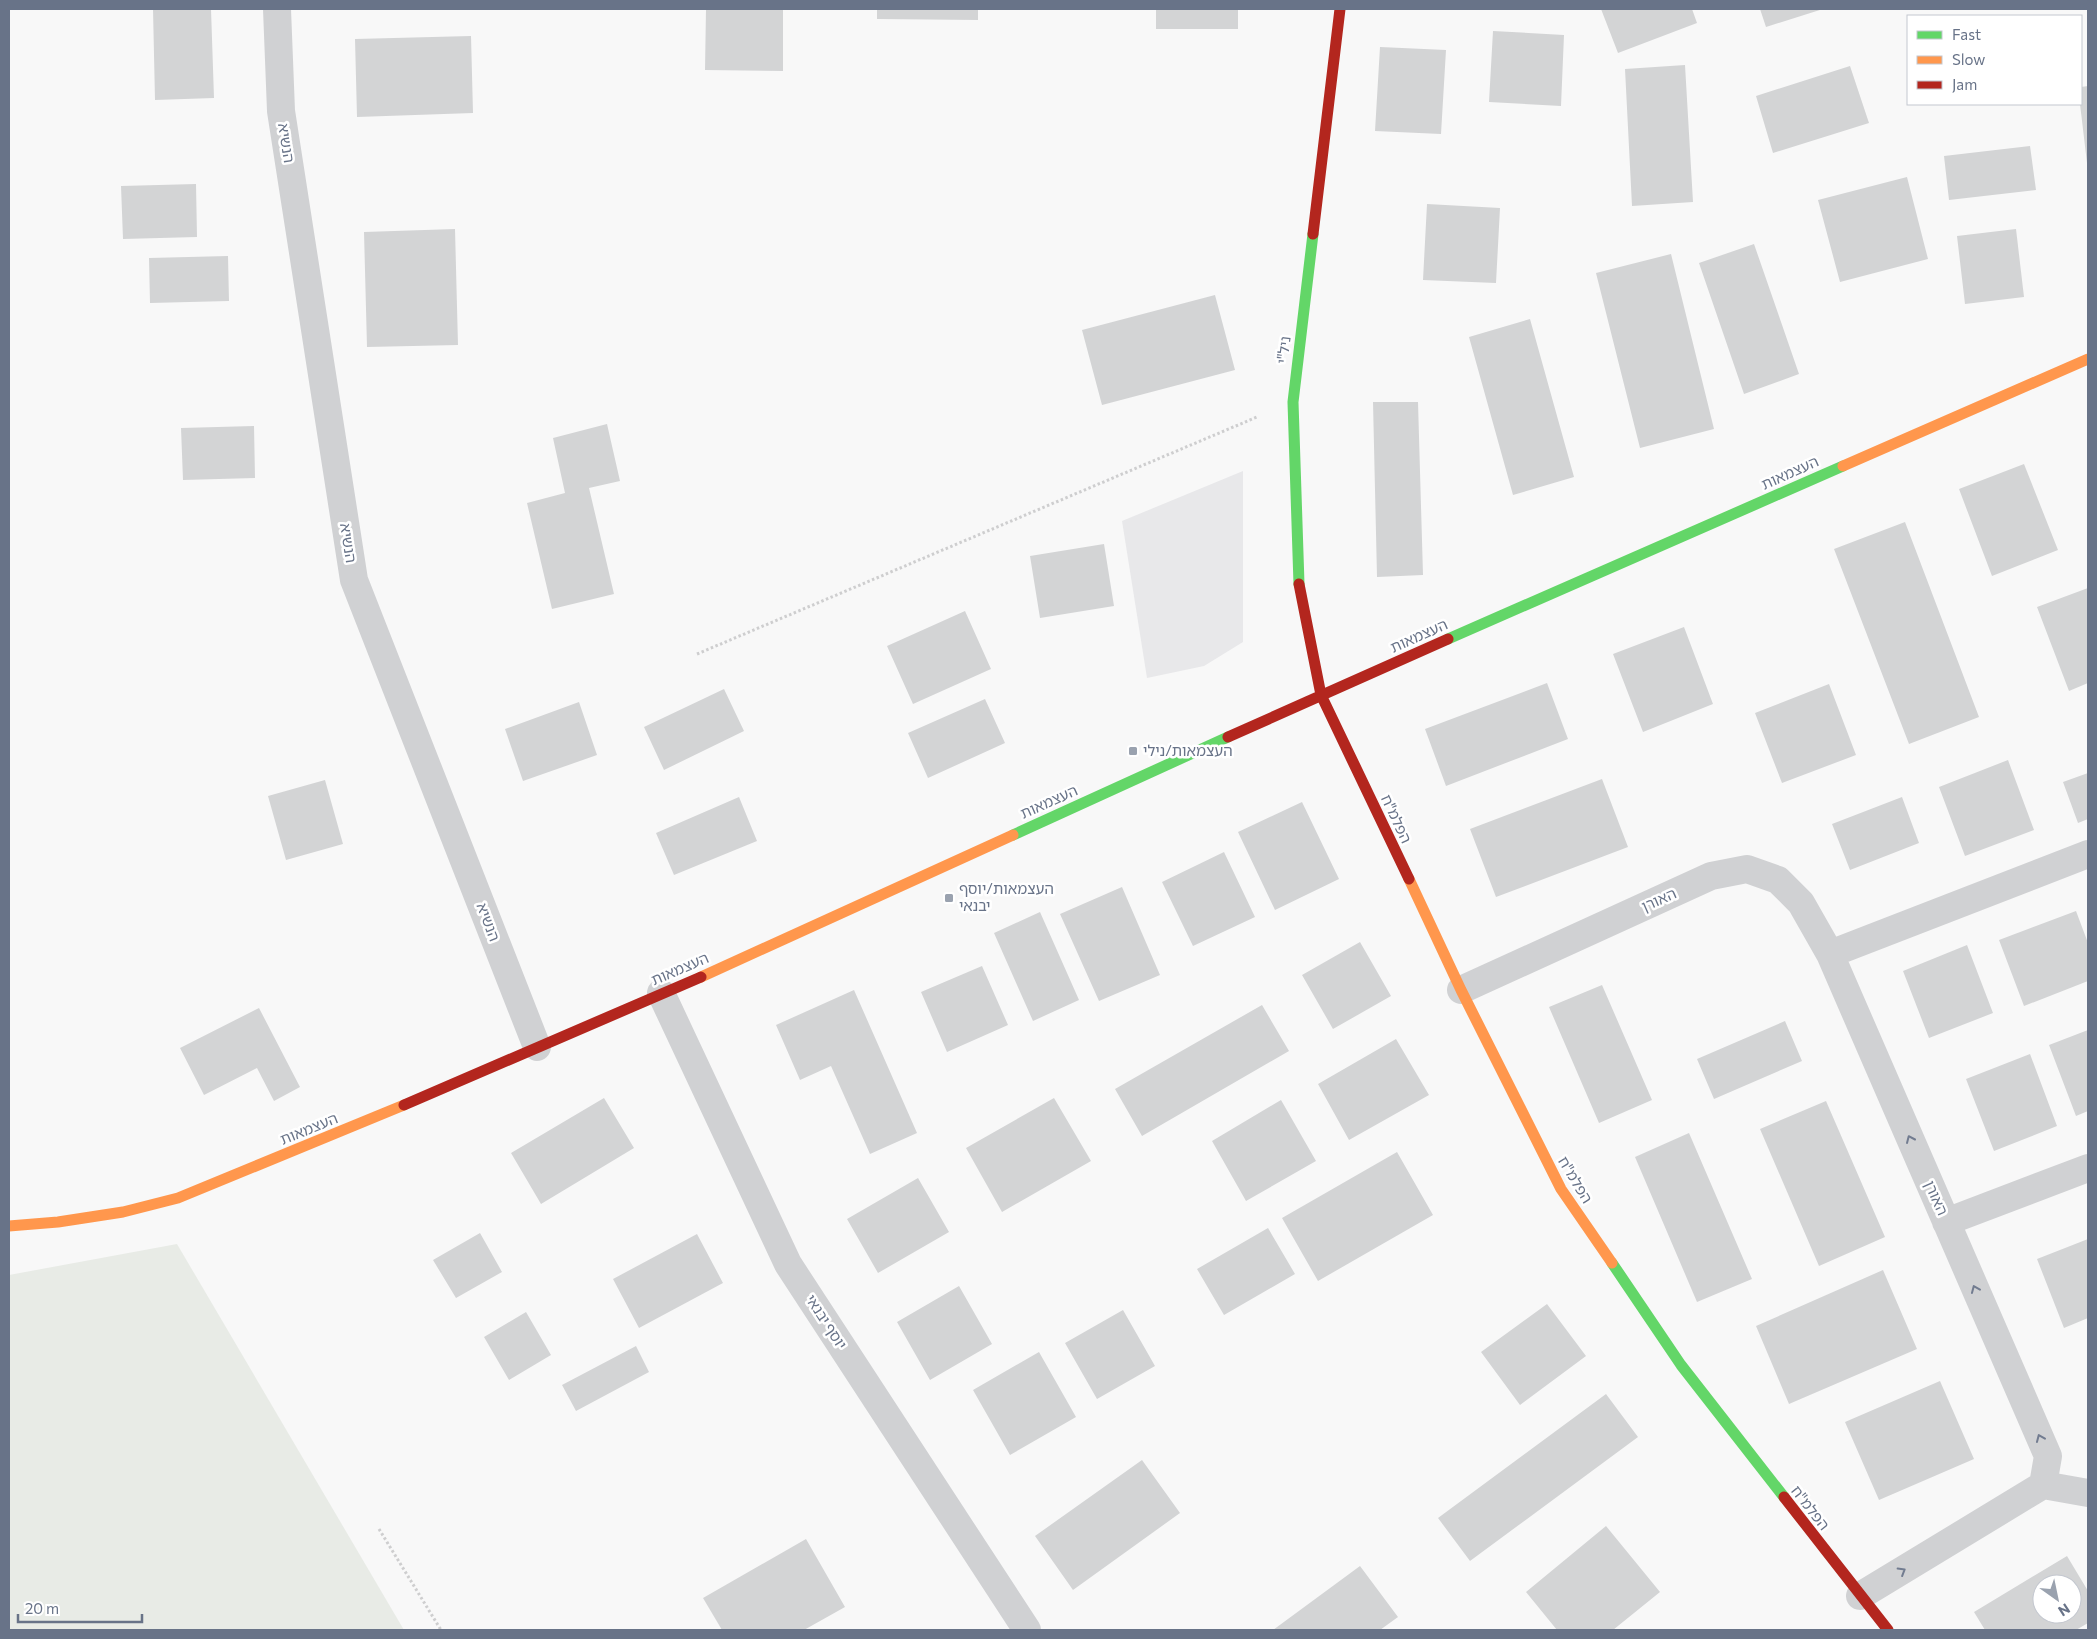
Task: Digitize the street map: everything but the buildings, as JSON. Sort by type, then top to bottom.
[{"type":"street","name":"הנשיא","points":[[277,9],[282,111],[354,580],[537,1047]]},
{"type":"street","name":"ניל\"י","points":[[1321,695],[1298,580],[1292,402],[1340,9]]},
{"type":"street","name":"העצמאות","points":[[9,1226],[58,1222],[123,1212],[178,1198],[349,1129],[661,994],[1321,695],[2088,359]]},
{"type":"street","name":"הפלמ\"ח","points":[[1321,695],[1461,990],[1561,1190],[1681,1364],[1888,1630]]},
{"type":"street","points":[[1830,954],[2088,854]]},
{"type":"street","name":"האורן","points":[[1461,990],[1711,876],[1747,869],[1778,880],[1801,903],[1830,954],[2048,1456],[2043,1485]]},
{"type":"street","name":"יוסף יבנאי","points":[[661,994],[788,1264],[1028,1630]]},
{"type":"street","name":"האורן","points":[[1946,1222],[2088,1168]]},
{"type":"street","points":[[1860,1596],[2043,1485],[2088,1493]]},
{"type":"path","points":[[697,654],[1292,402]]},
{"type":"path","points":[[379,1529],[441,1630]]},
{"type":"shaded area","points":[[1243,471],[1243,642],[1204,666],[1147,678],[1122,521]]},
{"type":"shaded area","points":[[177,1244],[404,1630],[9,1630],[9,1275]]},
{"type":"traffic: fast","points":[[1299,584],[1293,402],[1313,234]]},
{"type":"traffic: fast","points":[[1448,639],[1843,466]]},
{"type":"traffic: fast","points":[[1013,835],[1228,737]]},
{"type":"traffic: fast","points":[[1612,1263],[1681,1365],[1784,1497]]},
{"type":"traffic: slow","points":[[1843,466],[2088,359]]},
{"type":"traffic: slow","points":[[701,977],[1013,835]]},
{"type":"traffic: slow","points":[[1409,879],[1461,990],[1561,1189],[1612,1263]]},
{"type":"traffic: slow","points":[[9,1226],[58,1222],[123,1212],[178,1198],[404,1105]]},
{"type":"traffic: jam","points":[[1313,234],[1340,9]]},
{"type":"traffic: jam","points":[[1299,584],[1321,695],[1409,879]]},
{"type":"traffic: jam","points":[[1228,737],[1448,639]]},
{"type":"traffic: jam","points":[[404,1105],[701,977]]},
{"type":"traffic: jam","points":[[1784,1497],[1888,1630]]},
{"type":"place","name":"העצמאות/נילי","points":[[1133,751]]},
{"type":"place","name":"העצמאות/יוסף יבנאי","points":[[949,898]]}]
